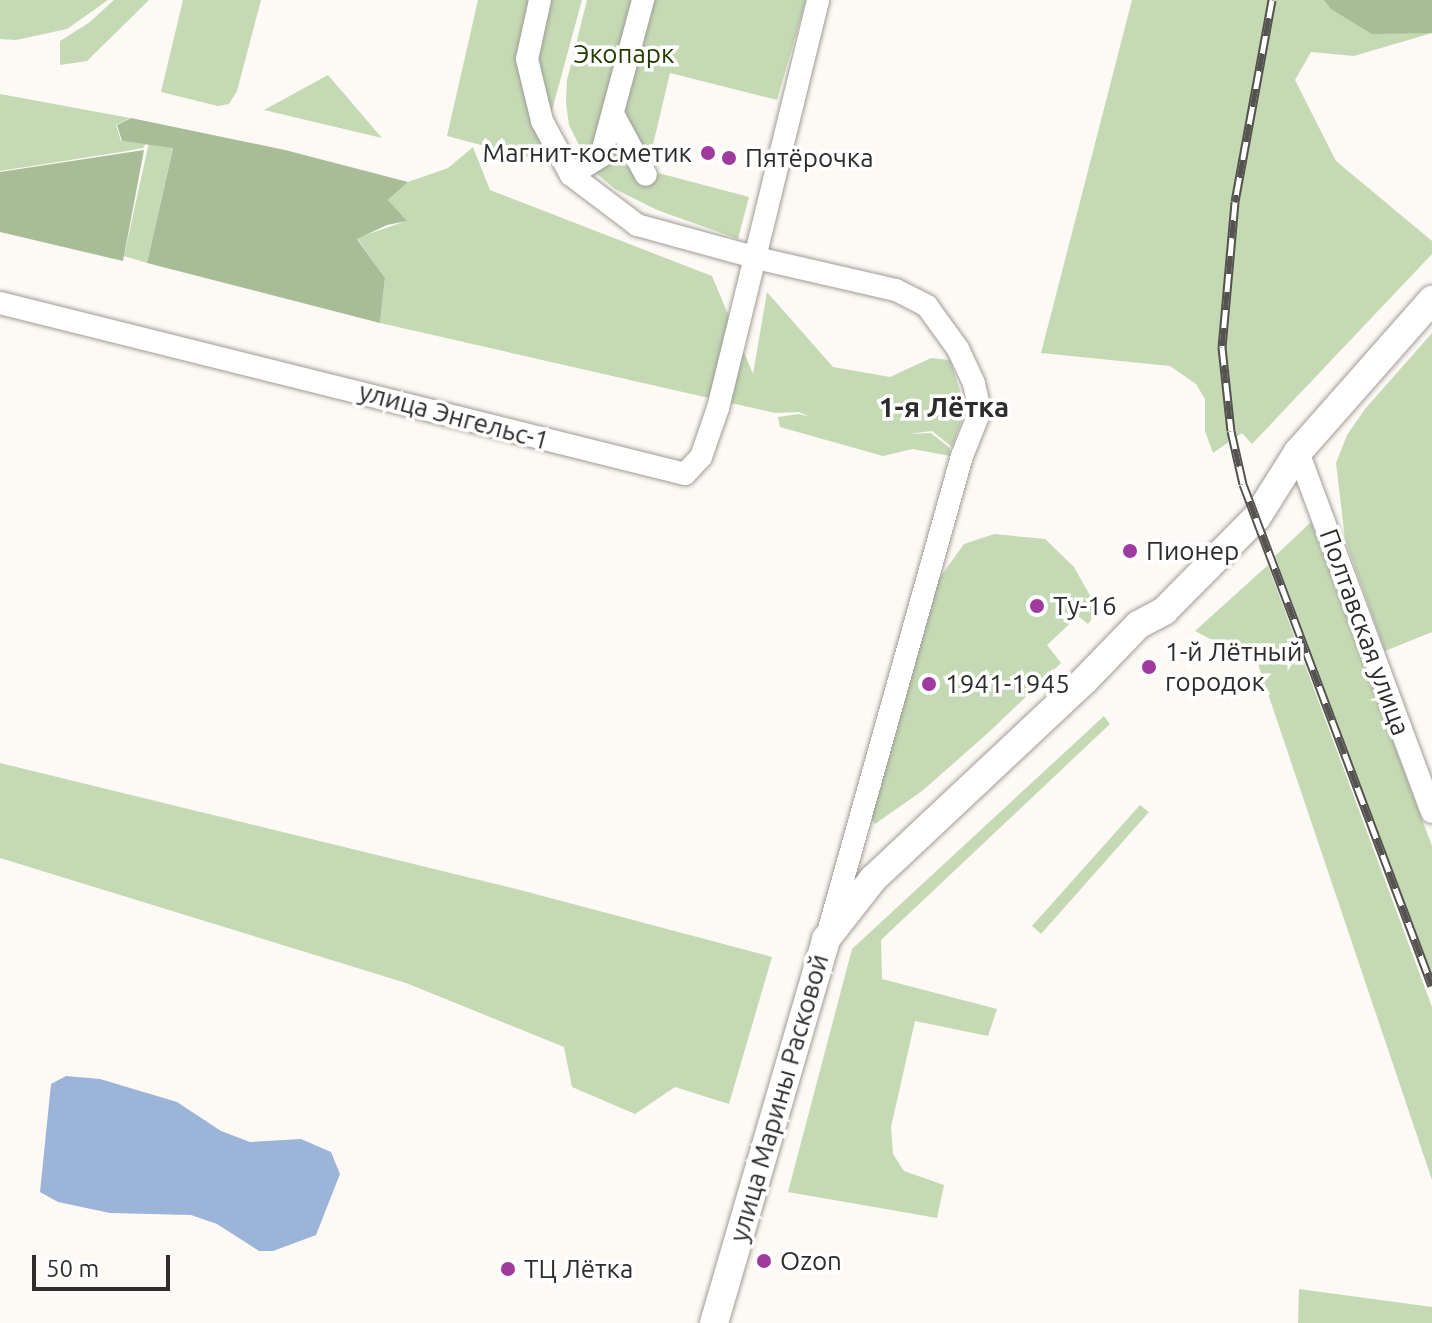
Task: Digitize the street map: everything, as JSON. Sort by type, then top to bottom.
[{"type":"main road","name":"улица Марины Расковой","points":[[714,1323],[826,939],[873,879],[1084,681],[1138,625],[1164,611],[1257,517],[1298,452],[1432,300]]},
{"type":"street","points":[[540,0],[527,59],[542,121],[571,175],[637,225],[753,257],[896,290],[927,306],[958,349],[974,384],[980,411],[962,456],[826,939]]},
{"type":"street","points":[[571,175],[601,156],[643,0]]},
{"type":"street","name":"улица Энгельс-1","points":[[0,303],[685,474],[701,457],[718,408],[818,0]]},
{"type":"street","points":[[613,114],[646,175]]},
{"type":"street","name":"Полтавская улица","points":[[1298,452],[1432,812]]},
{"type":"green space","points":[[0,0],[108,0],[67,29],[16,40],[0,39]]},
{"type":"green space","points":[[114,0],[149,0],[87,61],[60,65],[60,41],[90,22]]},
{"type":"green space","points":[[183,0],[261,0],[237,91],[229,104],[218,106],[161,92]]},
{"type":"green space","points":[[478,0],[582,0],[542,147],[530,158],[447,136]]},
{"type":"green space","name":"Экопарк","points":[[587,0],[806,0],[777,100],[670,73],[647,170],[749,197],[738,239],[657,210],[615,189],[591,169],[569,125],[566,103],[567,80]]},
{"type":"green space","points":[[1132,0],[1432,0],[1432,33],[1354,56],[1311,52],[1295,80],[1336,161],[1432,241],[1432,254],[1252,444],[1242,433],[1213,453],[1205,431],[1205,399],[1196,384],[1170,366],[1041,353]]},
{"type":"green space","points":[[1324,0],[1432,0],[1432,33],[1372,34],[1331,9]]},
{"type":"green space","points":[[328,75],[382,138],[264,110]]},
{"type":"green space","points":[[0,94],[130,118],[116,125],[121,141],[146,144],[143,148],[0,171]]},
{"type":"green space","points":[[131,118],[285,150],[408,182],[388,200],[407,221],[387,225],[357,239],[385,278],[380,323],[147,263],[173,148],[122,141],[117,125]]},
{"type":"green space","points":[[149,142],[173,147],[147,263],[124,256]]},
{"type":"green space","points":[[473,147],[490,190],[712,276],[753,374],[767,292],[833,367],[890,377],[931,358],[950,360],[966,409],[952,447],[932,431],[908,434],[931,433],[950,448],[950,456],[913,449],[883,456],[780,427],[778,417],[799,414],[810,417],[799,412],[775,413],[380,323],[385,278],[357,238],[406,221],[388,200],[408,182],[448,168]]},
{"type":"green space","points":[[144,150],[123,261],[0,232],[0,172]]},
{"type":"green space","points":[[1432,333],[1432,632],[1385,651],[1345,539],[1336,463],[1347,435],[1365,409]]},
{"type":"green space","points":[[1311,522],[1432,846],[1432,978],[1275,556]]},
{"type":"green space","points":[[994,534],[1045,539],[1074,567],[1092,599],[1095,615],[1088,624],[1078,616],[1047,645],[1061,663],[988,733],[922,791],[875,824],[868,816],[936,583],[964,544]]},
{"type":"green space","points":[[1268,565],[1432,1007],[1432,1180],[1258,664],[1195,631]]},
{"type":"green space","points":[[1104,716],[1110,724],[881,940],[882,979],[997,1009],[988,1036],[915,1021],[891,1127],[893,1154],[904,1171],[944,1185],[937,1218],[788,1192],[852,949]]},
{"type":"green space","points":[[0,763],[524,891],[772,957],[729,1104],[675,1087],[635,1114],[572,1087],[564,1047],[406,983],[0,858]]},
{"type":"green space","points":[[1140,805],[1149,812],[1041,934],[1032,926]]},
{"type":"green space","points":[[1299,1289],[1432,1307],[1432,1323],[1298,1323]]},
{"type":"water","points":[[66,1076],[100,1079],[177,1102],[221,1131],[250,1142],[301,1139],[331,1152],[340,1174],[316,1235],[273,1251],[259,1251],[217,1224],[191,1215],[110,1213],[58,1202],[40,1192],[51,1084]]},
{"type":"railway","points":[[1272,0],[1235,202],[1222,347],[1231,431],[1243,484],[1432,986]]},
{"type":"place","name":"Магнит-косметик","points":[[708,153]]},
{"type":"place","name":"Пятёрочка","points":[[729,158]]},
{"type":"place","name":"Пионер","points":[[1130,551]]},
{"type":"place","name":"Ту-16","points":[[1037,606]]},
{"type":"place","name":"1-й Лётный городок","points":[[1149,667]]},
{"type":"place","name":"1941-1945","points":[[929,684]]},
{"type":"place","name":"Ozon","points":[[764,1261]]},
{"type":"place","name":"ТЦ Лётка","points":[[508,1269]]},
{"type":"district","name":"1-я Лётка","points":[[944,407]]}]
